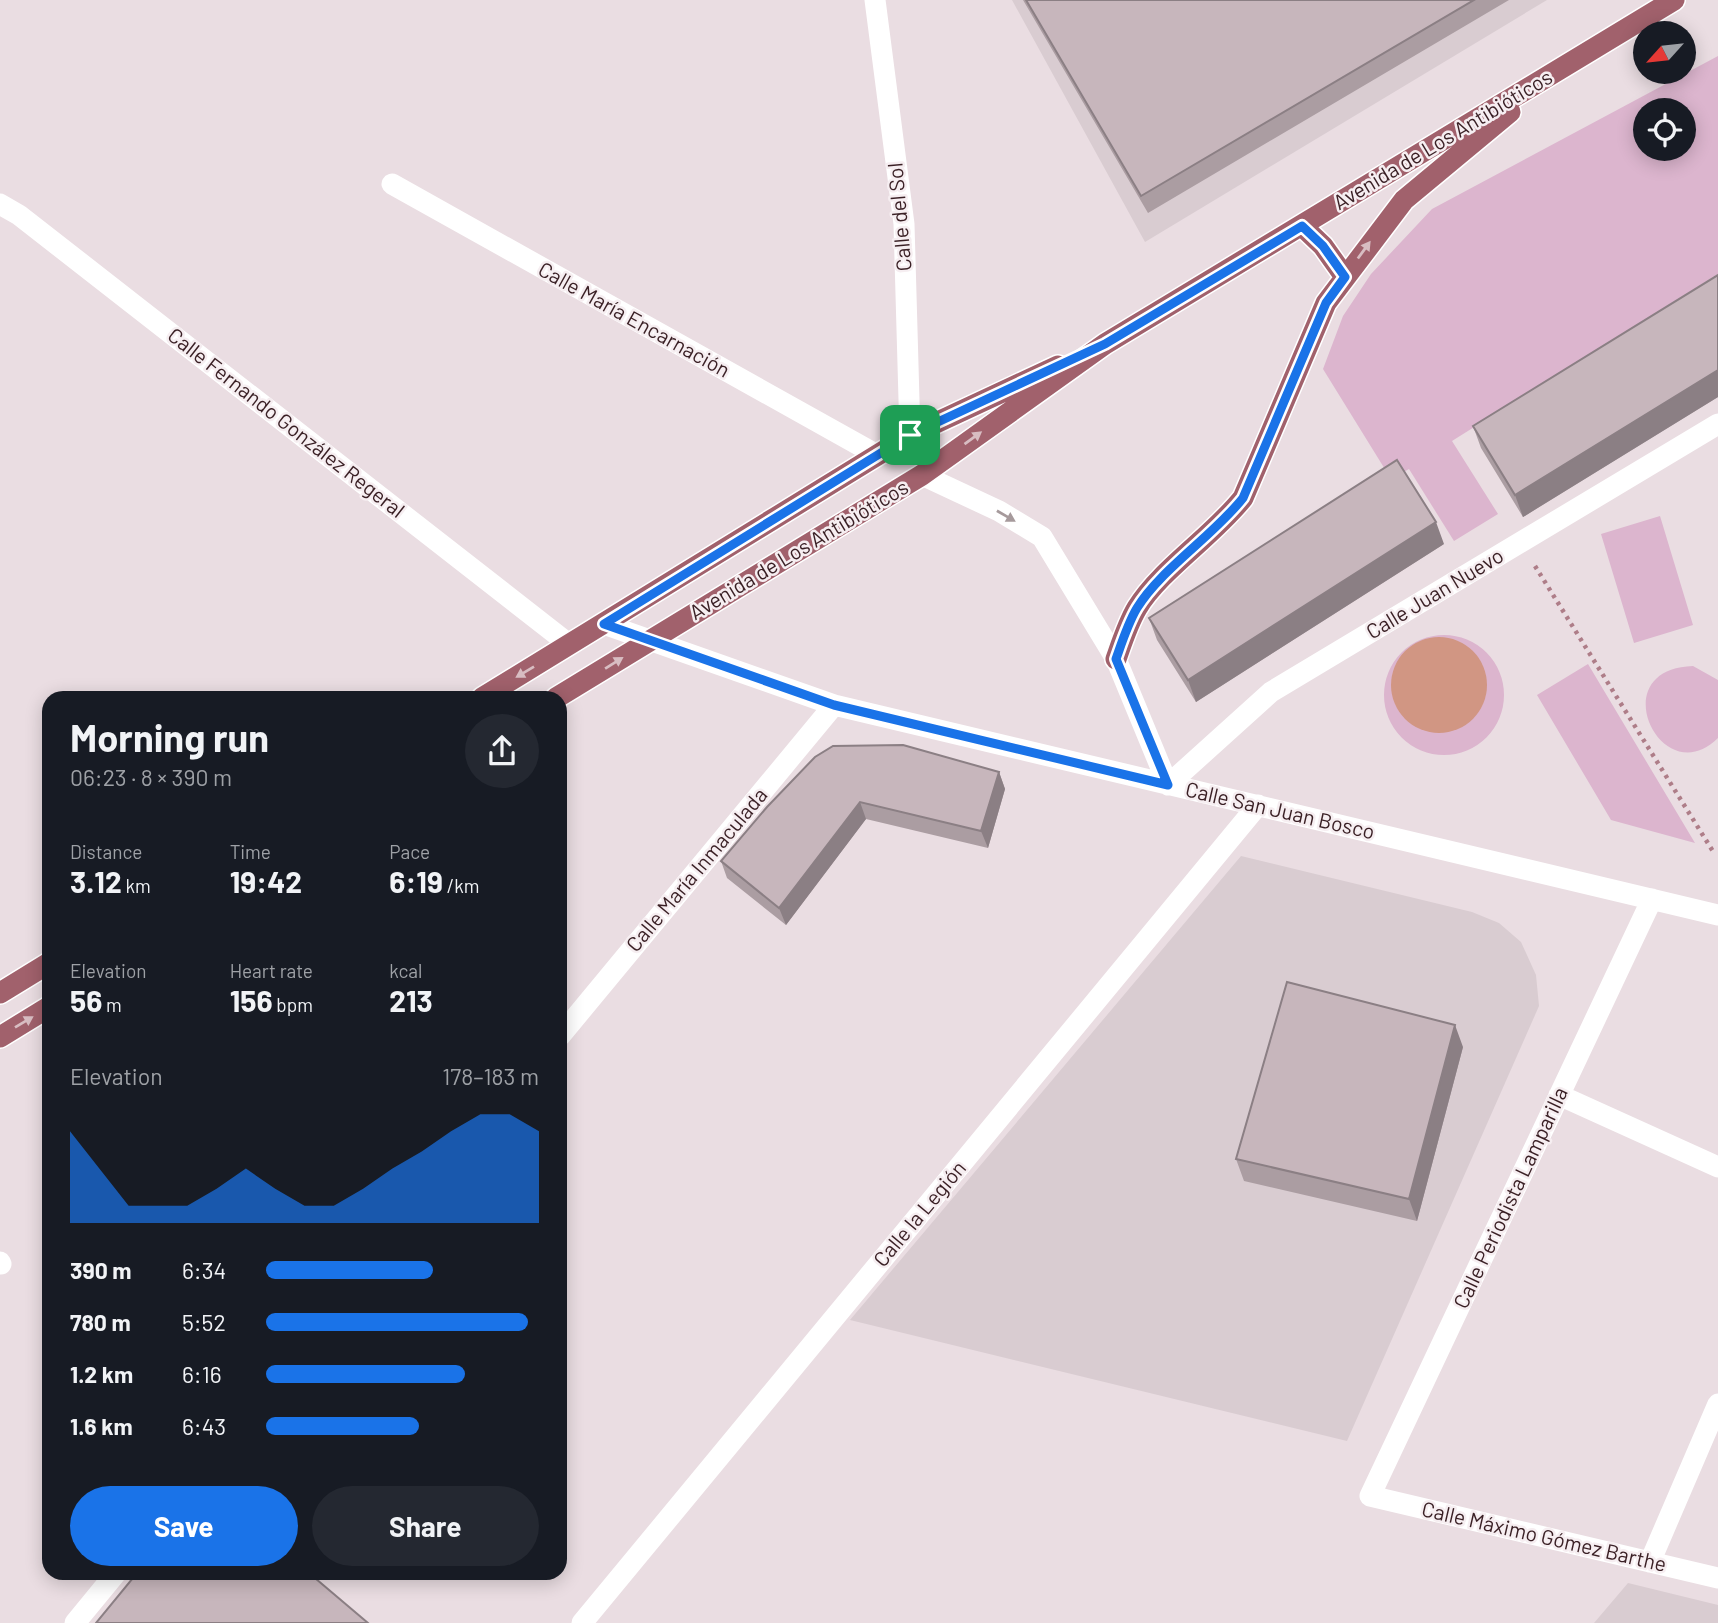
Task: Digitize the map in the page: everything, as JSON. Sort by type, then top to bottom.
[{"type":"main road","name":"Avenida de Los Antibióticos","points":[[567,691],[922,475],[1105,344],[1674,0]]},
{"type":"main road","points":[[1116,659],[1137,608],[1155,587],[1224,522],[1243,498],[1326,303],[1345,277],[1404,200],[1568,63]]},
{"type":"main road","points":[[1302,226],[1323,246],[1345,277]]},
{"type":"main road","name":"Avenida de Los Antibióticos","points":[[494,691],[910,435],[1105,344]]},
{"type":"main road","points":[[0,993],[42,967]]},
{"type":"main road","points":[[0,1037],[42,1011]]},
{"type":"street","name":"Calle del Sol","points":[[874,0],[904,224],[910,435]]},
{"type":"street","name":"Calle María Encarnación","points":[[392,184],[877,455]]},
{"type":"street","name":"Calle Fernando González Regeral","points":[[0,204],[19,215],[570,645]]},
{"type":"street","name":"Calle Juan Nuevo","points":[[1168,785],[1271,692],[1718,424]]},
{"type":"street","points":[[922,475],[999,511],[1042,537],[1116,659],[1168,785]]},
{"type":"street","name":"Calle San Juan Bosco","points":[[604,624],[653,639],[834,705],[1718,915]]},
{"type":"street","name":"Calle María Inmaculada","points":[[567,1028],[834,705]]},
{"type":"street","name":"Calle la Legión","points":[[582,1623],[1258,805]]},
{"type":"street","name":"Calle Periodista Lamparilla","points":[[1370,1496],[1652,899]]},
{"type":"street","points":[[1559,1095],[1718,1167]]},
{"type":"street","points":[[1650,1562],[1718,1404]]},
{"type":"street","name":"Calle Máximo Gómez Barthe","points":[[1370,1496],[1718,1578]]},
{"type":"street","points":[[75,1623],[110,1580]]},
{"type":"path","points":[[1532,562],[1713,853]]},
{"type":"shaded area","points":[[1012,0],[1547,0],[1145,242]]},
{"type":"shaded area","points":[[1718,56],[1718,274],[1452,441],[1498,514],[1454,541],[1409,469],[1391,479],[1323,369],[1343,316],[1371,274],[1432,209],[1633,101],[1633,161],[1696,161],[1696,98],[1639,98],[1666,84],[1696,84],[1696,68]]},
{"type":"shaded area","points":[[1660,516],[1693,625],[1634,643],[1601,534]]},
{"type":"shaded area","points":[[1444,635],[1467,639],[1487,652],[1500,672],[1504,695],[1500,718],[1487,738],[1467,751],[1444,755],[1421,751],[1401,738],[1388,718],[1384,695],[1388,672],[1401,652],[1421,639]]},
{"type":"shaded area","points":[[1439,637],[1457,641],[1473,651],[1483,667],[1487,685],[1483,703],[1473,719],[1457,729],[1439,733],[1421,729],[1405,719],[1395,703],[1391,685],[1395,667],[1405,651],[1421,641]]},
{"type":"shaded area","points":[[1588,664],[1695,843],[1611,820],[1537,695]]},
{"type":"shaded area","points":[[1693,666],[1718,680],[1718,738],[1697,751],[1678,751],[1661,741],[1650,724],[1646,705],[1650,686],[1665,672]]},
{"type":"shaded area","points":[[1241,856],[1472,912],[1499,923],[1521,942],[1536,975],[1539,1006],[1347,1441],[850,1320]]},
{"type":"shaded area","points":[[1628,1583],[1718,1605],[1718,1623],[1594,1623]]},
{"type":"building","points":[[1026,0],[1474,0],[1141,196]]},
{"type":"building","points":[[1718,275],[1718,370],[1515,495],[1473,426]]},
{"type":"building","points":[[1397,460],[1436,522],[1188,680],[1149,618]]},
{"type":"building","points":[[903,745],[999,772],[981,831],[860,802],[779,908],[721,861],[815,757],[833,746]]},
{"type":"building","points":[[1287,982],[1455,1025],[1409,1199],[1236,1159]]},
{"type":"building","points":[[131,1580],[317,1580],[368,1623],[96,1623]]},
{"type":"route","points":[[1302,226],[1323,246],[1345,277],[1326,303],[1243,498],[1224,522],[1155,587],[1137,608],[1116,659],[1168,785],[834,705],[653,639],[604,624],[910,435],[1105,344],[1302,226]]}]
